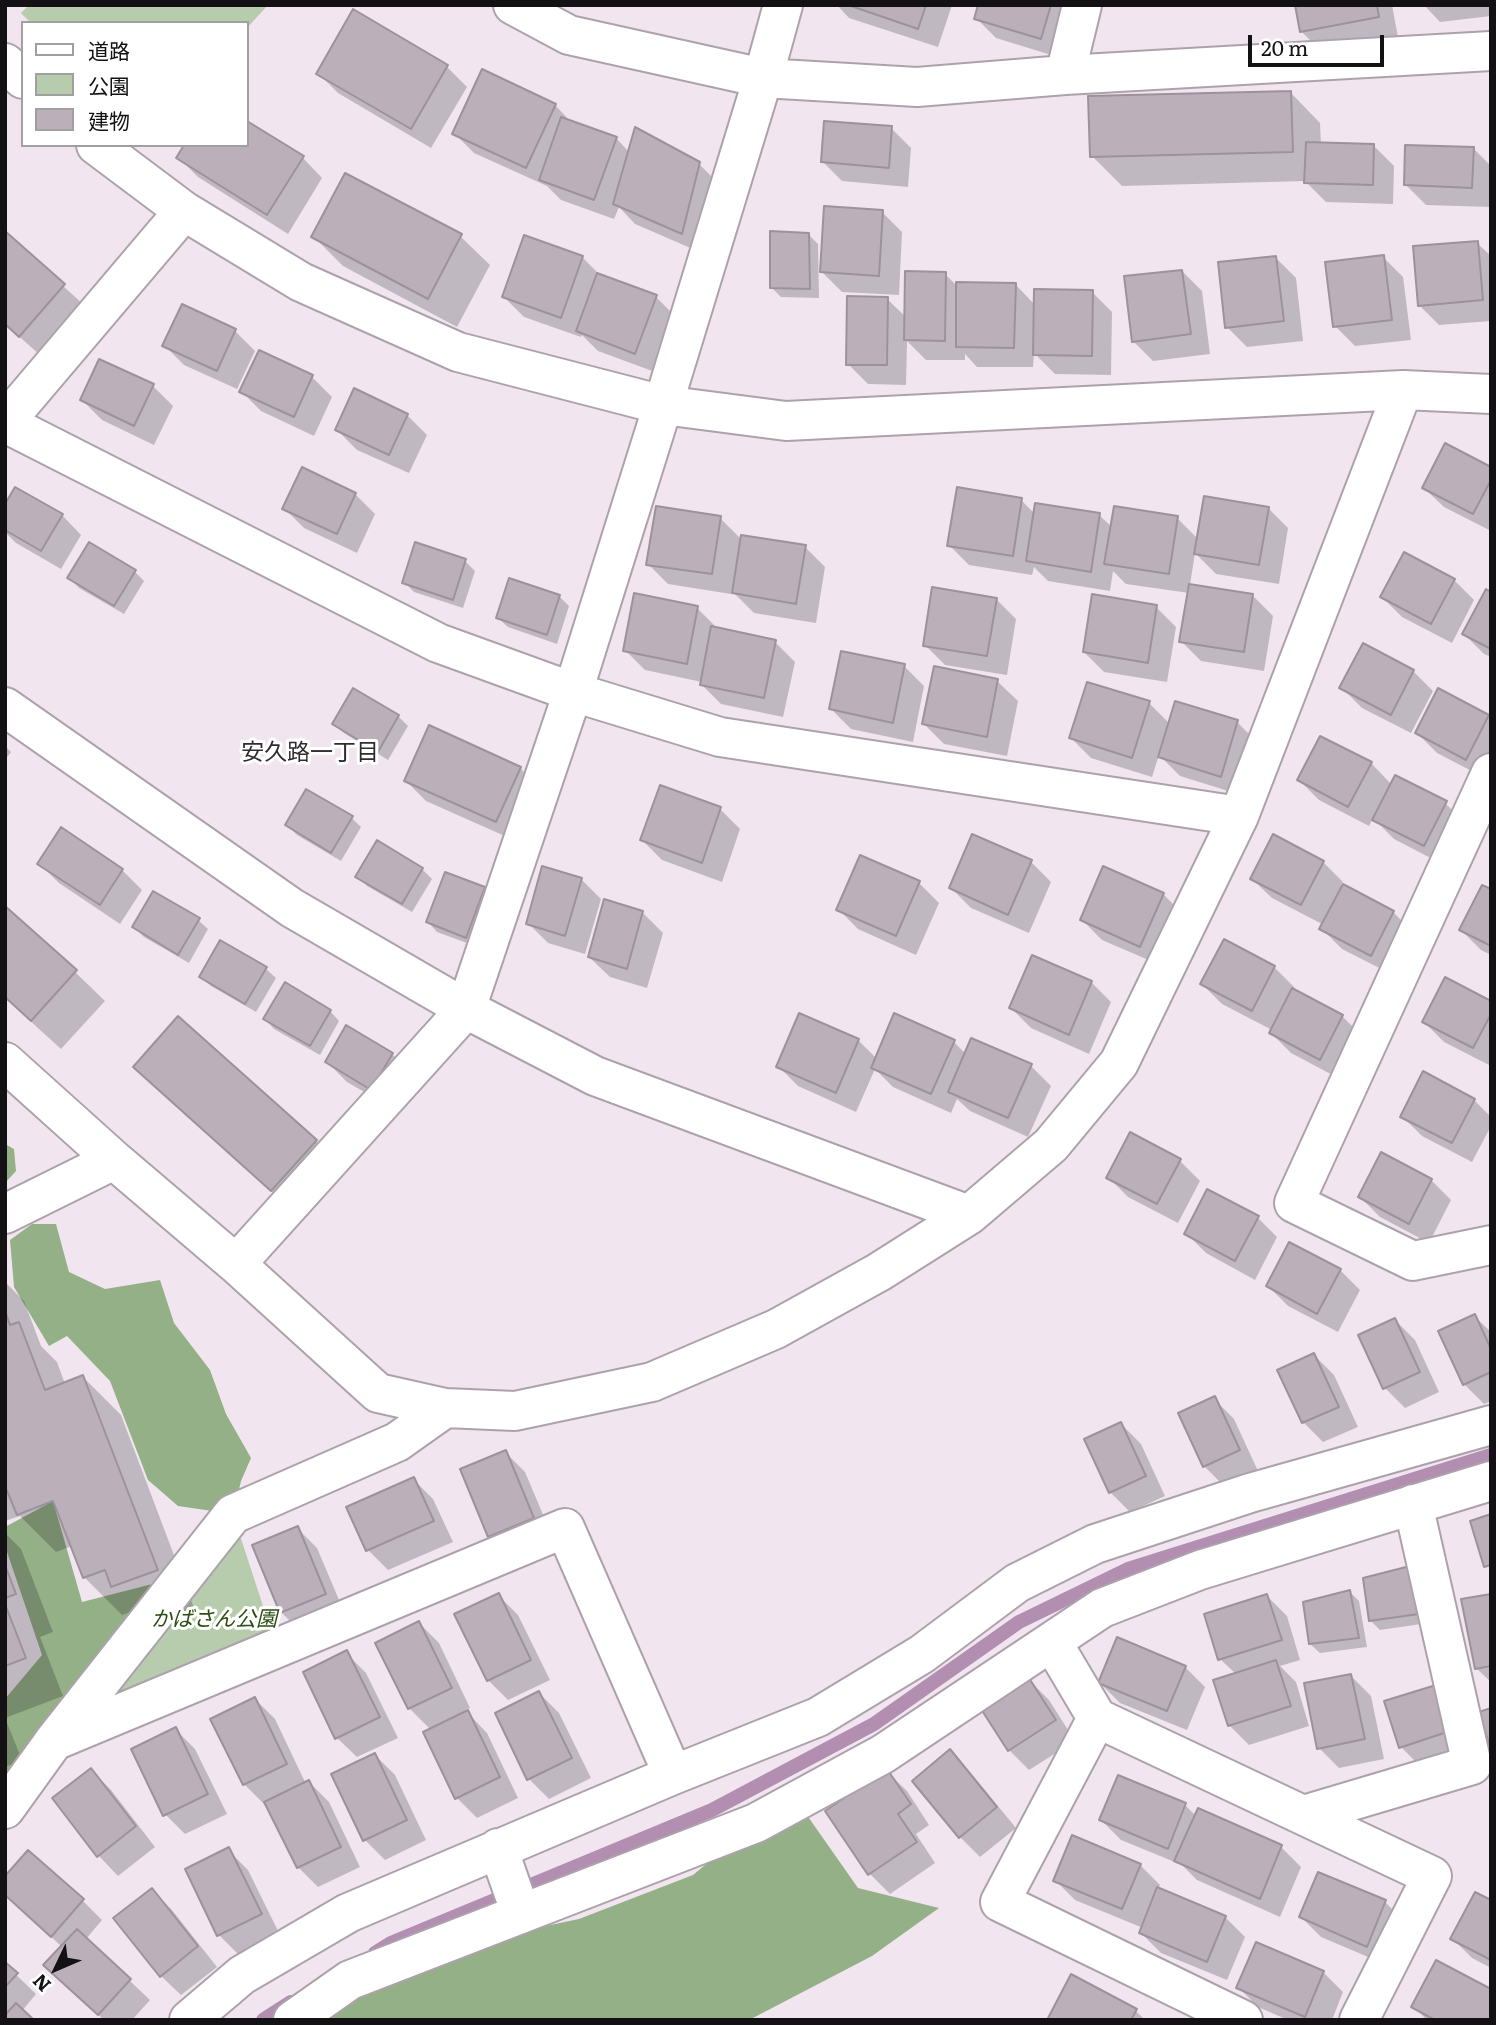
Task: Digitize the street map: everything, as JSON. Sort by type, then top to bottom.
[{"type":"street","points":[[513,5],[569,35],[763,78],[917,87],[1065,75],[1491,51]]},
{"type":"street","points":[[236,1264],[466,1009],[573,692],[763,78],[783,5]]},
{"type":"street","points":[[1065,75],[1082,5]]},
{"type":"street","points":[[5,63],[21,77]]},
{"type":"street","points":[[99,147],[184,211],[302,282],[458,352],[663,405],[786,421],[1403,390],[1491,394]]},
{"type":"street","points":[[184,211],[5,423],[438,643],[573,692],[720,737],[1240,816]]},
{"type":"street","points":[[5,1062],[236,1264],[378,1393],[445,1408],[515,1411],[652,1382],[776,1329],[879,1272],[969,1215],[1051,1145],[1119,1063],[1240,816],[1403,390]]},
{"type":"street","points":[[5,707],[292,908],[466,1009],[595,1076],[969,1215]]},
{"type":"street","points":[[1491,773],[1294,1203],[1413,1261],[1491,1245]]},
{"type":"street","points":[[5,1214],[114,1160]]},
{"type":"street","points":[[5,1809],[54,1741],[233,1514],[397,1442],[445,1408]]},
{"type":"street","points":[[189,2020],[242,1975],[348,1913],[673,1775],[818,1717],[922,1654],[1017,1583],[1095,1544],[1250,1493],[1491,1425]]},
{"type":"street","points":[[293,2020],[349,1980],[756,1823],[883,1754],[1102,1608],[1200,1570],[1491,1481]]},
{"type":"street","points":[[1304,1815],[1472,1765],[1413,1504]]},
{"type":"street","points":[[54,1741],[565,1528],[673,1775]]},
{"type":"street","points":[[1052,1642],[1097,1718],[1432,1876],[1359,2020]]},
{"type":"street","points":[[1097,1718],[1000,1902],[1243,2020]]},
{"type":"street","points":[[498,1848],[521,1914]]},
{"type":"green space","points":[[29,5],[268,5],[248,27],[248,21],[29,21],[21,13]]},
{"type":"green space","points":[[5,1144],[14,1149],[16,1171],[5,1183]]},
{"type":"green space","points":[[32,1224],[56,1224],[69,1272],[105,1289],[160,1280],[174,1323],[210,1370],[226,1414],[251,1458],[241,1481],[233,1514],[178,1506],[148,1480],[110,1381],[67,1336],[49,1346],[14,1287],[10,1240]]},
{"type":"green space","points":[[53,1501],[82,1602],[164,1581],[5,1800],[5,1699],[42,1655],[5,1546],[5,1527]]},
{"type":"green space","name":"かばさん公園","points":[[233,1514],[277,1649],[54,1741]]},
{"type":"green space","points":[[797,1801],[858,1888],[939,1908],[872,1956],[749,2020],[293,2020],[426,1951],[579,1919],[693,1875],[756,1823]]},
{"type":"building","points":[[848,5],[926,5],[918,29]]},
{"type":"building","points":[[978,5],[1051,5],[1041,39],[974,19]]},
{"type":"building","points":[[1295,5],[1377,5],[1379,17],[1300,32]]},
{"type":"building","points":[[353,9],[448,65],[411,129],[316,74]]},
{"type":"building","points":[[482,69],[556,104],[526,168],[452,134]]},
{"type":"building","points":[[1291,91],[1293,152],[1090,157],[1088,96]]},
{"type":"building","points":[[561,117],[617,137],[594,200],[539,180]]},
{"type":"building","points":[[824,121],[892,126],[889,168],[821,162]]},
{"type":"building","points":[[248,122],[304,156],[267,215],[176,158],[183,147],[248,147]]},
{"type":"building","points":[[635,127],[700,162],[682,234],[613,204]]},
{"type":"building","points":[[1306,142],[1374,144],[1373,185],[1304,183]]},
{"type":"building","points":[[1405,145],[1474,147],[1472,188],[1404,185]]},
{"type":"building","points":[[345,173],[462,234],[428,299],[311,237]]},
{"type":"building","points":[[824,206],[883,210],[879,276],[820,272]]},
{"type":"building","points":[[5,231],[65,284],[19,337],[5,324]]},
{"type":"building","points":[[770,231],[809,233],[810,289],[770,288]]},
{"type":"building","points":[[524,235],[583,256],[561,318],[502,297]]},
{"type":"building","points":[[1478,241],[1483,300],[1418,306],[1413,246]]},
{"type":"building","points":[[1384,255],[1392,320],[1333,327],[1325,262]]},
{"type":"building","points":[[1276,256],[1284,321],[1225,328],[1218,262]]},
{"type":"building","points":[[1182,270],[1191,334],[1132,342],[1124,276]]},
{"type":"building","points":[[905,271],[946,272],[945,341],[904,340]]},
{"type":"building","points":[[597,273],[657,295],[635,354],[576,331]]},
{"type":"building","points":[[956,282],[1016,283],[1014,348],[956,347]]},
{"type":"building","points":[[1034,289],[1093,290],[1092,356],[1033,355]]},
{"type":"building","points":[[847,296],[888,297],[887,365],[846,365]]},
{"type":"building","points":[[182,304],[236,329],[217,371],[162,346]]},
{"type":"building","points":[[259,350],[313,375],[294,417],[239,392]]},
{"type":"building","points":[[99,359],[154,384],[134,426],[80,400]]},
{"type":"building","points":[[354,388],[408,414],[389,455],[335,430]]},
{"type":"building","points":[[1445,443],[1491,467],[1491,480],[1473,514],[1422,488]]},
{"type":"building","points":[[302,467],[356,493],[337,534],[282,509]]},
{"type":"building","points":[[15,487],[63,514],[41,551],[5,530],[5,504]]},
{"type":"building","points":[[957,487],[1022,498],[1013,556],[947,546]]},
{"type":"building","points":[[1204,496],[1269,507],[1259,565],[1194,554]]},
{"type":"building","points":[[1035,503],[1100,513],[1091,572],[1026,561]]},
{"type":"building","points":[[656,506],[721,516],[712,574],[646,565]]},
{"type":"building","points":[[1114,506],[1178,516],[1169,574],[1104,564]]},
{"type":"building","points":[[741,535],[806,545],[796,604],[732,593]]},
{"type":"building","points":[[89,542],[136,570],[114,606],[67,578]]},
{"type":"building","points":[[415,542],[466,559],[453,600],[402,583]]},
{"type":"building","points":[[1404,552],[1455,579],[1431,624],[1380,597]]},
{"type":"building","points":[[509,578],[560,595],[547,635],[496,618]]},
{"type":"building","points":[[1189,584],[1253,594],[1244,652],[1179,642]]},
{"type":"building","points":[[932,587],[997,598],[987,656],[923,646]]},
{"type":"building","points":[[1486,589],[1491,592],[1491,649],[1462,634]]},
{"type":"building","points":[[634,593],[698,606],[687,664],[623,651]]},
{"type":"building","points":[[1092,594],[1157,605],[1148,663],[1083,652]]},
{"type":"building","points":[[711,626],[776,640],[764,698],[700,685]]},
{"type":"building","points":[[1363,643],[1414,670],[1391,715],[1339,688]]},
{"type":"building","points":[[841,651],[905,664],[893,723],[829,709]]},
{"type":"building","points":[[934,666],[998,679],[987,737],[922,724]]},
{"type":"building","points":[[1087,682],[1150,701],[1132,758],[1069,738]]},
{"type":"building","points":[[353,688],[399,715],[378,752],[332,724]]},
{"type":"building","points":[[1438,688],[1489,715],[1466,760],[1415,733]]},
{"type":"building","points":[[1175,701],[1238,720],[1221,777],[1158,757]]},
{"type":"building","points":[[429,725],[521,767],[496,822],[404,781]]},
{"type":"building","points":[[1320,736],[1372,762],[1348,807],[1297,780]]},
{"type":"building","points":[[1395,775],[1447,801],[1424,846],[1372,820]]},
{"type":"building","points":[[660,785],[721,807],[702,863],[640,840]]},
{"type":"building","points":[[306,789],[353,816],[331,853],[285,825]]},
{"type":"building","points":[[61,827],[123,869],[100,905],[37,864]]},
{"type":"building","points":[[972,834],[1032,860],[1008,915],[949,888]]},
{"type":"building","points":[[1273,834],[1324,861],[1301,905],[1250,879]]},
{"type":"building","points":[[377,840],[423,868],[402,904],[355,877]]},
{"type":"building","points":[[860,855],[920,881],[896,936],[836,910]]},
{"type":"building","points":[[542,866],[582,878],[565,936],[526,924]]},
{"type":"building","points":[[1103,866],[1164,893],[1140,947],[1080,920]]},
{"type":"building","points":[[445,872],[485,887],[466,938],[426,922]]},
{"type":"building","points":[[1343,884],[1394,911],[1371,956],[1319,929]]},
{"type":"building","points":[[1482,885],[1491,889],[1491,946],[1459,930]]},
{"type":"building","points":[[153,891],[200,918],[178,955],[132,927]]},
{"type":"building","points":[[604,899],[643,911],[627,969],[588,957]]},
{"type":"building","points":[[5,906],[77,970],[31,1021],[5,997]]},
{"type":"building","points":[[1224,939],[1275,966],[1252,1011],[1200,984]]},
{"type":"building","points":[[220,940],[267,967],[245,1004],[199,977]]},
{"type":"building","points":[[1032,955],[1092,981],[1069,1035],[1009,1008]]},
{"type":"building","points":[[1445,977],[1491,1001],[1491,1014],[1473,1048],[1422,1022]]},
{"type":"building","points":[[285,982],[331,1010],[310,1046],[263,1019]]},
{"type":"building","points":[[1292,988],[1343,1015],[1320,1060],[1269,1033]]},
{"type":"building","points":[[799,1013],[859,1039],[836,1093],[776,1067]]},
{"type":"building","points":[[894,1013],[955,1040],[931,1094],[871,1068]]},
{"type":"building","points":[[178,1016],[317,1140],[271,1191],[133,1067]]},
{"type":"building","points":[[346,1025],[393,1053],[371,1090],[325,1062]]},
{"type":"building","points":[[971,1038],[1032,1064],[1008,1118],[948,1092]]},
{"type":"building","points":[[1423,1071],[1475,1099],[1452,1143],[1400,1117]]},
{"type":"building","points":[[1130,1132],[1181,1159],[1157,1204],[1106,1178]]},
{"type":"building","points":[[1381,1152],[1432,1179],[1409,1224],[1358,1197]]},
{"type":"building","points":[[1207,1189],[1259,1216],[1235,1261],[1184,1234]]},
{"type":"building","points":[[1289,1242],[1341,1269],[1317,1314],[1266,1286]]},
{"type":"building","points":[[5,1311],[10,1325],[19,1322],[45,1390],[83,1375],[158,1570],[111,1587],[105,1570],[83,1578],[53,1501],[17,1515],[5,1486]]},
{"type":"building","points":[[1475,1314],[1491,1349],[1491,1372],[1463,1385],[1438,1331]]},
{"type":"building","points":[[1395,1318],[1420,1372],[1383,1389],[1358,1335]]},
{"type":"building","points":[[1314,1353],[1339,1407],[1302,1423],[1277,1370]]},
{"type":"building","points":[[1215,1396],[1240,1450],[1203,1467],[1178,1413]]},
{"type":"building","points":[[1121,1422],[1146,1476],[1109,1493],[1084,1439]]},
{"type":"building","points":[[506,1450],[534,1518],[488,1537],[460,1469]]},
{"type":"building","points":[[414,1477],[434,1521],[366,1551],[346,1507]]},
{"type":"building","points":[[1491,1514],[1491,1565],[1484,1567],[1470,1521]]},
{"type":"building","points":[[298,1526],[326,1594],[280,1613],[252,1545]]},
{"type":"building","points":[[5,1565],[16,1594],[5,1598]]},
{"type":"building","points":[[1410,1566],[1419,1614],[1369,1621],[1363,1578]]},
{"type":"building","points":[[1350,1590],[1359,1638],[1309,1644],[1303,1602]]},
{"type":"building","points":[[499,1593],[531,1660],[487,1681],[454,1614]]},
{"type":"building","points":[[1267,1594],[1282,1640],[1218,1660],[1204,1614]]},
{"type":"building","points":[[1491,1594],[1491,1666],[1475,1669],[1461,1599]]},
{"type":"building","points":[[5,1604],[26,1658],[5,1666]]},
{"type":"building","points":[[419,1621],[452,1688],[408,1709],[375,1643]]},
{"type":"building","points":[[1117,1637],[1186,1666],[1167,1711],[1098,1683]]},
{"type":"building","points":[[347,1650],[380,1717],[335,1739],[303,1672]]},
{"type":"building","points":[[1276,1660],[1291,1706],[1228,1726],[1213,1680]]},
{"type":"building","points":[[1351,1674],[1365,1739],[1317,1749],[1304,1683]]},
{"type":"building","points":[[1029,1678],[1056,1720],[1008,1751],[981,1709]]},
{"type":"building","points":[[1436,1685],[1450,1731],[1399,1748],[1384,1701]]},
{"type":"building","points":[[539,1691],[572,1758],[527,1780],[495,1713]]},
{"type":"building","points":[[255,1697],[287,1764],[243,1785],[210,1719]]},
{"type":"building","points":[[1491,1708],[1491,1750],[1479,1712]]},
{"type":"building","points":[[468,1710],[500,1777],[455,1799],[423,1732]]},
{"type":"building","points":[[176,1727],[208,1794],[163,1816],[131,1749]]},
{"type":"building","points":[[950,1749],[997,1807],[959,1838],[912,1781]]},
{"type":"building","points":[[375,1753],[407,1820],[363,1841],[331,1774]]},
{"type":"building","points":[[91,1768],[136,1826],[97,1857],[52,1798]]},
{"type":"building","points":[[887,1769],[911,1804],[898,1814],[917,1842],[868,1875],[825,1811]]},
{"type":"building","points":[[1118,1775],[1186,1803],[1168,1849],[1099,1820]]},
{"type":"building","points":[[309,1780],[341,1847],[297,1868],[264,1802]]},
{"type":"building","points":[[1198,1808],[1282,1845],[1260,1899],[1174,1861]]},
{"type":"building","points":[[1072,1835],[1141,1864],[1122,1909],[1053,1881]]},
{"type":"building","points":[[229,1847],[262,1914],[217,1936],[185,1869]]},
{"type":"building","points":[[28,1850],[84,1899],[51,1937],[5,1895],[5,1876]]},
{"type":"building","points":[[1318,1872],[1386,1900],[1367,1947],[1299,1917]]},
{"type":"building","points":[[1157,1887],[1226,1916],[1207,1962],[1139,1933]]},
{"type":"building","points":[[152,1888],[198,1946],[160,1977],[113,1918]]},
{"type":"building","points":[[1475,1892],[1491,1900],[1491,1960],[1450,1939]]},
{"type":"building","points":[[77,1929],[131,1979],[98,2015],[43,1965]]},
{"type":"building","points":[[1256,1942],[1324,1971],[1305,2017],[1236,1988]]},
{"type":"building","points":[[1436,1960],[1491,1989],[1489,2020],[1435,2020],[1411,2007]]},
{"type":"building","points":[[5,1962],[18,1973],[5,1987]]},
{"type":"building","points":[[1071,1974],[1137,2009],[1131,2020],[1047,2020]]},
{"type":"building","points":[[16,2003],[34,2020],[5,2020],[5,2015]]},
{"type":"waterway","points":[[375,1953],[391,1943],[712,1810],[874,1724],[1019,1622],[1128,1569],[1491,1455]]},
{"type":"waterway","points":[[263,2020],[291,2002]]},
{"type":"district","name":"安久路一丁目","points":[[310,753]]}]
